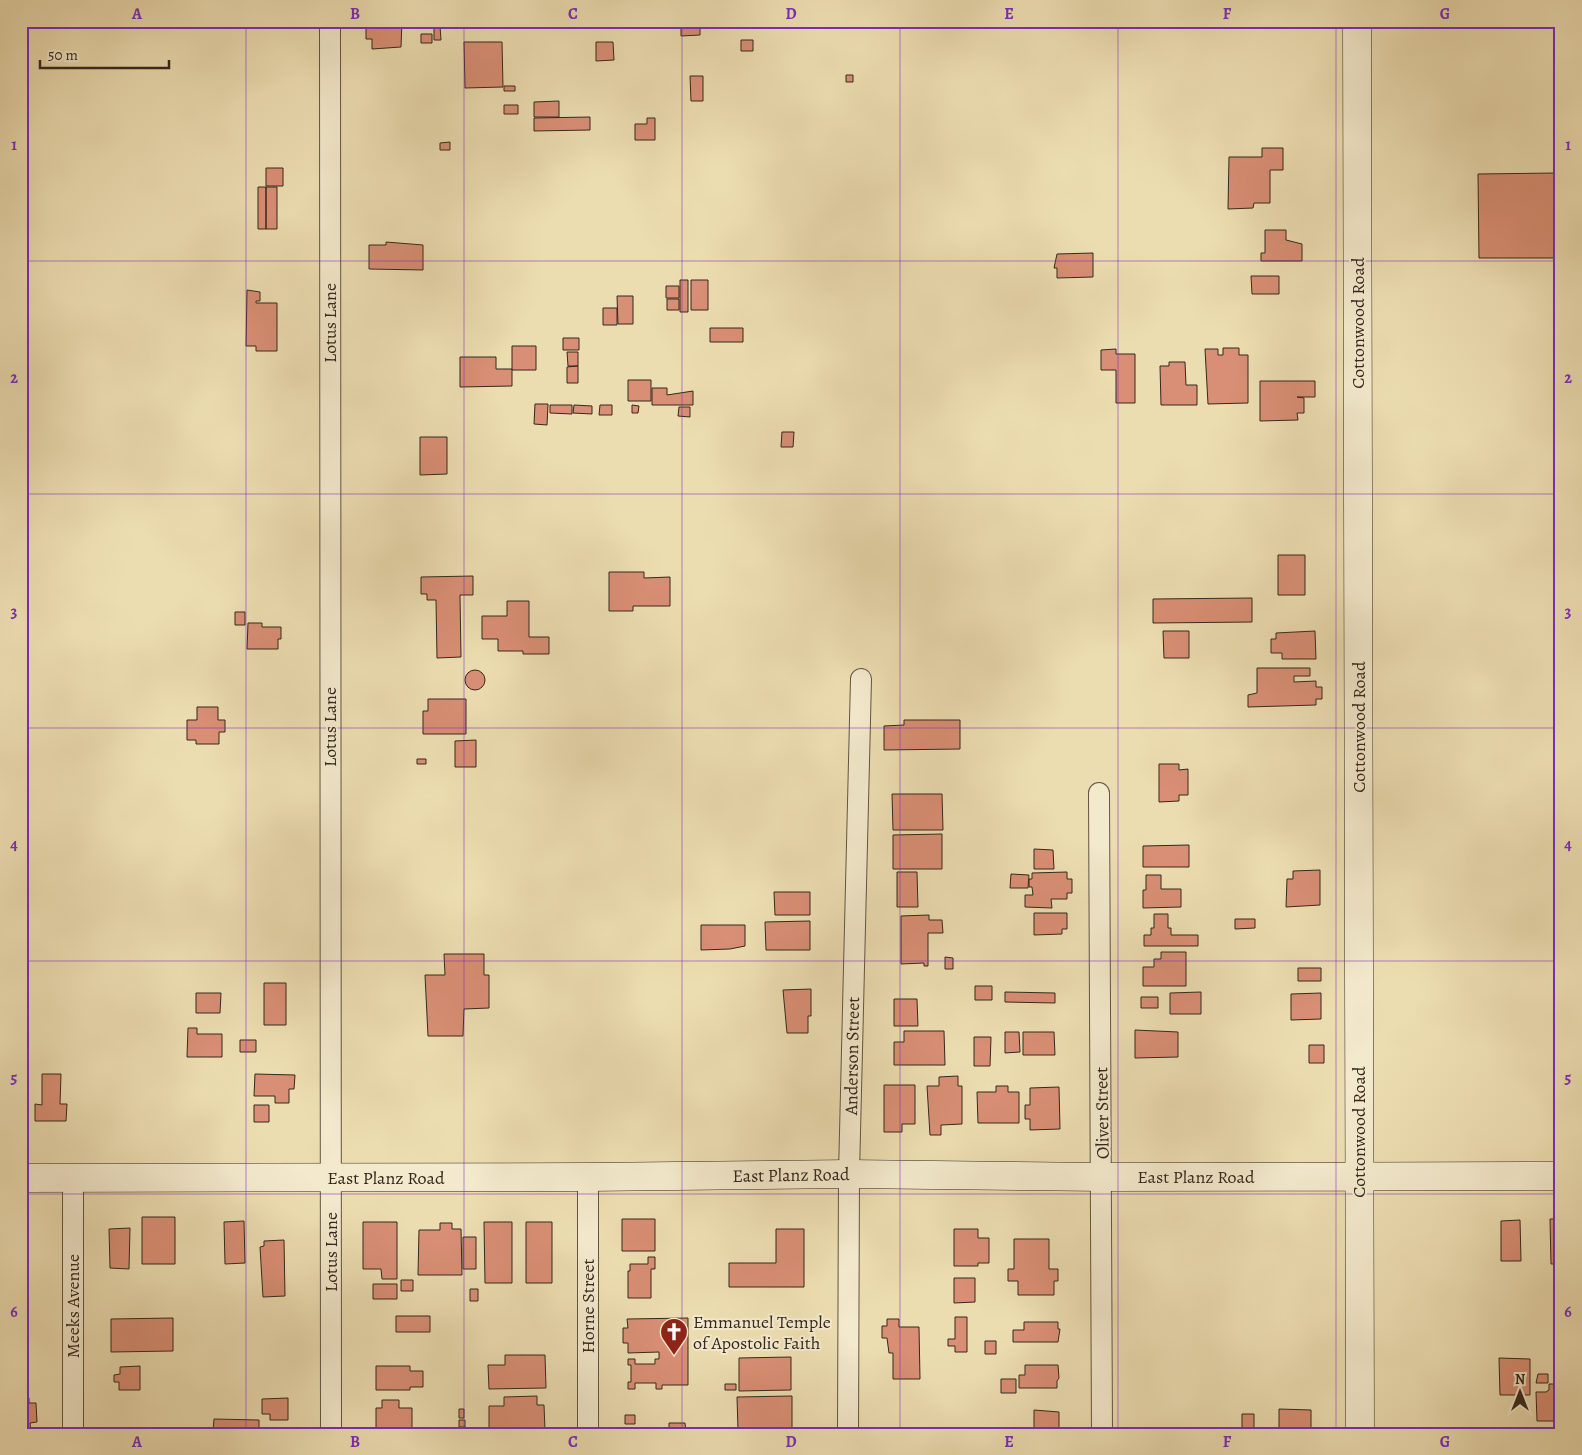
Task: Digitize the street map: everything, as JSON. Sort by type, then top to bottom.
[{"type":"street","name":"Lotus Lane","points":[[330,21],[331,1434]]},
{"type":"street","name":"Cottonwood Road","points":[[1357,21],[1360,1434]]},
{"type":"street","name":"Anderson Street","points":[[848,1434],[849,1174],[861,679]]},
{"type":"street","name":"Oliver Street","points":[[1098,793],[1102,1177],[1102,1434]]},
{"type":"street","name":"East Planz Road","points":[[21,1178],[588,1178],[849,1174],[1102,1177],[1561,1176]]},
{"type":"street","name":"Meeks Avenue","points":[[73,1178],[73,1434]]},
{"type":"street","name":"Horne Street","points":[[588,1178],[588,1434]]},
{"type":"building","points":[[371,21],[402,21],[401,47],[372,49],[372,39],[366,39],[366,24],[371,24]]},
{"type":"building","points":[[681,21],[700,21],[700,35],[681,36]]},
{"type":"building","points":[[434,26],[440,26],[441,40],[434,40]]},
{"type":"building","points":[[421,34],[432,34],[432,43],[421,43]]},
{"type":"building","points":[[741,40],[753,40],[753,51],[741,51]]},
{"type":"building","points":[[464,42],[502,42],[503,87],[465,88]]},
{"type":"building","points":[[596,42],[613,42],[614,60],[596,61]]},
{"type":"building","points":[[846,75],[853,75],[853,82],[846,82]]},
{"type":"building","points":[[690,76],[703,76],[703,101],[691,101]]},
{"type":"building","points":[[504,86],[515,86],[515,91],[504,91]]},
{"type":"building","points":[[559,101],[559,117],[534,117],[534,102]]},
{"type":"building","points":[[504,105],[518,105],[518,114],[504,114]]},
{"type":"building","points":[[590,117],[590,130],[534,131],[534,118]]},
{"type":"building","points":[[647,118],[655,118],[655,140],[635,140],[635,124],[647,124]]},
{"type":"building","points":[[450,142],[450,150],[440,150],[440,143]]},
{"type":"building","points":[[1262,148],[1283,148],[1283,170],[1270,170],[1270,203],[1254,203],[1253,208],[1228,209],[1229,157],[1262,157]]},
{"type":"building","points":[[266,168],[283,168],[283,186],[266,186]]},
{"type":"building","points":[[1557,173],[1558,258],[1479,258],[1478,174]]},
{"type":"building","points":[[258,187],[266,187],[266,229],[258,229]]},
{"type":"building","points":[[266,187],[277,187],[277,229],[266,229]]},
{"type":"building","points":[[1265,230],[1286,230],[1286,240],[1302,244],[1302,261],[1261,261],[1261,253],[1265,253]]},
{"type":"building","points":[[386,242],[423,245],[423,270],[369,269],[369,245],[386,245]]},
{"type":"building","points":[[1093,253],[1093,277],[1057,278],[1057,268],[1054,268],[1057,254]]},
{"type":"building","points":[[1251,276],[1279,276],[1279,294],[1252,294]]},
{"type":"building","points":[[680,280],[688,280],[688,312],[680,312]]},
{"type":"building","points":[[691,280],[708,280],[708,310],[691,310]]},
{"type":"building","points":[[666,286],[679,286],[679,298],[666,298]]},
{"type":"building","points":[[247,290],[260,292],[260,301],[256,301],[256,303],[277,303],[277,351],[256,351],[256,346],[246,346]]},
{"type":"building","points":[[617,296],[633,296],[633,324],[618,324]]},
{"type":"building","points":[[667,299],[679,299],[679,310],[667,310]]},
{"type":"building","points":[[603,308],[617,308],[617,325],[603,325]]},
{"type":"building","points":[[710,328],[743,328],[743,342],[710,342]]},
{"type":"building","points":[[563,338],[579,338],[579,350],[563,350]]},
{"type":"building","points":[[512,346],[536,346],[536,370],[512,370]]},
{"type":"building","points":[[1223,348],[1239,348],[1239,355],[1248,355],[1248,403],[1208,404],[1205,349],[1218,349],[1218,355],[1223,355]]},
{"type":"building","points":[[1116,349],[1116,354],[1135,354],[1135,403],[1116,403],[1116,370],[1101,370],[1101,350]]},
{"type":"building","points":[[567,352],[578,352],[578,366],[568,366]]},
{"type":"building","points":[[460,357],[496,357],[496,369],[512,369],[512,386],[460,387]]},
{"type":"building","points":[[1169,362],[1185,362],[1186,385],[1197,385],[1197,405],[1161,405],[1160,366],[1169,366]]},
{"type":"building","points":[[578,366],[578,383],[567,383],[567,367]]},
{"type":"building","points":[[628,380],[651,380],[651,401],[628,401]]},
{"type":"building","points":[[1260,381],[1315,381],[1315,397],[1297,397],[1304,398],[1304,413],[1297,413],[1298,420],[1260,421]]},
{"type":"building","points":[[652,388],[667,388],[667,395],[693,391],[693,405],[652,405]]},
{"type":"building","points":[[535,404],[548,404],[547,425],[534,424]]},
{"type":"building","points":[[550,405],[572,405],[572,414],[550,413]]},
{"type":"building","points":[[574,405],[592,406],[592,414],[573,413]]},
{"type":"building","points":[[600,405],[612,405],[612,415],[599,415]]},
{"type":"building","points":[[632,405],[639,406],[638,413],[632,413]]},
{"type":"building","points":[[679,407],[690,407],[690,417],[678,416]]},
{"type":"building","points":[[782,432],[794,432],[793,447],[781,447]]},
{"type":"building","points":[[420,437],[447,437],[447,474],[420,475]]},
{"type":"building","points":[[1278,555],[1305,555],[1305,595],[1278,595]]},
{"type":"building","points":[[609,572],[644,572],[644,578],[670,577],[670,606],[633,606],[633,611],[609,611]]},
{"type":"building","points":[[473,576],[473,595],[460,595],[461,657],[437,658],[436,600],[427,600],[427,594],[421,594],[421,577]]},
{"type":"building","points":[[1252,598],[1252,622],[1153,623],[1153,599]]},
{"type":"building","points":[[507,601],[529,601],[529,637],[549,637],[549,654],[523,654],[523,651],[498,651],[498,639],[482,639],[482,616],[507,616]]},
{"type":"building","points":[[235,612],[245,612],[245,625],[235,625]]},
{"type":"building","points":[[248,623],[262,623],[262,627],[281,627],[281,639],[278,639],[278,649],[247,649]]},
{"type":"building","points":[[1163,631],[1189,631],[1189,658],[1164,658]]},
{"type":"building","points":[[1315,631],[1316,659],[1282,659],[1282,653],[1271,653],[1271,639],[1276,639],[1276,633]]},
{"type":"building","points":[[1257,668],[1310,668],[1310,676],[1294,676],[1294,682],[1316,681],[1316,687],[1322,687],[1322,699],[1316,699],[1316,705],[1248,707],[1248,695],[1257,693]]},
{"type":"building","points":[[475,670],[482,673],[485,680],[482,687],[475,690],[468,687],[465,680],[468,673]]},
{"type":"building","points":[[428,699],[466,699],[466,734],[423,734],[423,711],[428,711]]},
{"type":"building","points":[[197,707],[218,707],[218,720],[225,720],[225,732],[219,732],[219,744],[196,744],[196,740],[187,740],[187,720],[197,720]]},
{"type":"building","points":[[904,720],[960,720],[960,749],[884,750],[884,726],[904,725]]},
{"type":"building","points":[[476,740],[476,767],[455,767],[455,741]]},
{"type":"building","points":[[417,759],[426,759],[426,764],[417,764]]},
{"type":"building","points":[[1159,764],[1179,764],[1179,770],[1188,769],[1188,795],[1179,795],[1179,801],[1159,802]]},
{"type":"building","points":[[892,794],[942,794],[943,830],[893,830]]},
{"type":"building","points":[[942,834],[942,869],[893,869],[893,835]]},
{"type":"building","points":[[1189,845],[1189,867],[1143,867],[1143,846]]},
{"type":"building","points":[[1034,849],[1053,850],[1054,869],[1034,869]]},
{"type":"building","points":[[1320,870],[1320,905],[1286,907],[1287,879],[1293,879],[1293,871]]},
{"type":"building","points":[[897,872],[917,872],[918,907],[897,907]]},
{"type":"building","points":[[1067,872],[1067,879],[1072,879],[1072,893],[1067,893],[1067,899],[1051,899],[1052,908],[1025,907],[1025,895],[1033,895],[1032,887],[1029,887],[1029,879],[1032,879],[1032,873]]},
{"type":"building","points":[[1011,874],[1029,875],[1028,888],[1010,888]]},
{"type":"building","points":[[1146,875],[1161,875],[1161,889],[1181,889],[1181,907],[1143,908],[1143,890],[1146,890]]},
{"type":"building","points":[[774,892],[810,892],[810,915],[775,915]]},
{"type":"building","points":[[1034,913],[1067,913],[1067,929],[1062,929],[1062,934],[1034,935]]},
{"type":"building","points":[[1154,914],[1168,914],[1168,928],[1171,928],[1171,935],[1198,935],[1198,946],[1144,946],[1144,935],[1151,935],[1151,928],[1154,928]]},
{"type":"building","points":[[929,915],[929,920],[942,920],[943,933],[928,933],[928,966],[924,966],[924,963],[901,964],[901,916]]},
{"type":"building","points":[[1235,919],[1255,919],[1255,928],[1235,929]]},
{"type":"building","points":[[810,921],[810,950],[766,950],[765,922]]},
{"type":"building","points":[[701,925],[745,925],[745,946],[730,949],[701,950]]},
{"type":"building","points":[[1161,952],[1186,952],[1186,986],[1143,986],[1143,967],[1154,967],[1154,959],[1161,959]]},
{"type":"building","points":[[444,954],[484,954],[484,975],[489,975],[489,1008],[464,1009],[463,1036],[428,1036],[425,975],[445,975]]},
{"type":"building","points":[[945,957],[953,958],[953,969],[945,969]]},
{"type":"building","points":[[1298,968],[1321,968],[1321,981],[1298,981]]},
{"type":"building","points":[[264,983],[286,983],[286,1025],[264,1025]]},
{"type":"building","points":[[975,986],[992,986],[992,1000],[975,1000]]},
{"type":"building","points":[[811,989],[811,1016],[808,1016],[808,1033],[787,1033],[783,990]]},
{"type":"building","points":[[1005,992],[1055,993],[1055,1003],[1005,1002]]},
{"type":"building","points":[[1201,992],[1201,1014],[1170,1014],[1170,993]]},
{"type":"building","points":[[196,993],[221,993],[220,1013],[196,1013]]},
{"type":"building","points":[[1321,993],[1321,1019],[1291,1020],[1291,994]]},
{"type":"building","points":[[1141,997],[1158,997],[1158,1008],[1141,1008]]},
{"type":"building","points":[[894,999],[917,999],[918,1026],[894,1026]]},
{"type":"building","points":[[188,1028],[197,1028],[197,1034],[222,1034],[222,1057],[187,1057]]},
{"type":"building","points":[[1135,1030],[1178,1032],[1178,1057],[1135,1058]]},
{"type":"building","points":[[904,1031],[944,1031],[945,1065],[894,1065],[894,1042],[904,1042]]},
{"type":"building","points":[[1005,1032],[1019,1032],[1020,1052],[1005,1053]]},
{"type":"building","points":[[1023,1032],[1054,1032],[1055,1055],[1023,1055]]},
{"type":"building","points":[[974,1037],[991,1037],[990,1066],[974,1066]]},
{"type":"building","points":[[240,1040],[256,1040],[256,1052],[240,1052]]},
{"type":"building","points":[[1309,1045],[1324,1045],[1324,1063],[1309,1063]]},
{"type":"building","points":[[42,1074],[61,1074],[60,1104],[67,1104],[66,1121],[35,1121],[35,1104],[42,1105]]},
{"type":"building","points":[[255,1074],[295,1075],[294,1089],[289,1089],[289,1103],[275,1103],[275,1096],[254,1096]]},
{"type":"building","points":[[958,1076],[958,1086],[962,1086],[962,1124],[941,1125],[941,1135],[930,1135],[927,1086],[939,1086],[939,1077]]},
{"type":"building","points":[[884,1085],[915,1085],[915,1124],[902,1124],[902,1132],[884,1132]]},
{"type":"building","points":[[996,1086],[1008,1086],[1008,1092],[1019,1092],[1019,1123],[978,1123],[977,1092],[996,1092]]},
{"type":"building","points":[[1059,1087],[1060,1129],[1030,1130],[1030,1119],[1025,1119],[1025,1105],[1030,1105],[1030,1088]]},
{"type":"building","points":[[254,1105],[269,1105],[269,1122],[254,1122]]},
{"type":"building","points":[[142,1217],[175,1217],[175,1264],[142,1264]]},
{"type":"building","points":[[622,1219],[655,1219],[655,1251],[622,1251]]},
{"type":"building","points":[[1550,1219],[1561,1219],[1561,1264],[1551,1264]]},
{"type":"building","points":[[1520,1220],[1521,1261],[1501,1261],[1501,1221]]},
{"type":"building","points":[[244,1221],[245,1263],[225,1264],[224,1222]]},
{"type":"building","points":[[363,1222],[397,1222],[397,1279],[382,1279],[381,1269],[363,1269]]},
{"type":"building","points":[[484,1222],[512,1222],[512,1283],[485,1283]]},
{"type":"building","points":[[526,1222],[552,1222],[552,1283],[526,1283]]},
{"type":"building","points":[[440,1223],[452,1223],[452,1229],[461,1229],[462,1275],[418,1275],[419,1230],[440,1230]]},
{"type":"building","points":[[130,1228],[129,1269],[110,1268],[109,1229]]},
{"type":"building","points":[[776,1229],[804,1229],[804,1287],[729,1287],[729,1263],[776,1263]]},
{"type":"building","points":[[954,1229],[978,1229],[978,1238],[989,1238],[989,1263],[978,1263],[978,1266],[954,1266]]},
{"type":"building","points":[[463,1237],[476,1237],[476,1269],[463,1269]]},
{"type":"building","points":[[1014,1239],[1049,1239],[1049,1269],[1058,1269],[1058,1281],[1054,1281],[1054,1295],[1018,1295],[1018,1281],[1008,1281],[1008,1269],[1014,1269]]},
{"type":"building","points":[[284,1240],[285,1296],[263,1297],[260,1247],[264,1246],[264,1241]]},
{"type":"building","points":[[648,1257],[655,1257],[655,1269],[651,1269],[651,1298],[628,1298],[628,1271],[630,1271],[630,1264],[648,1264]]},
{"type":"building","points":[[954,1278],[975,1278],[975,1302],[954,1303]]},
{"type":"building","points":[[401,1280],[413,1280],[413,1291],[401,1291]]},
{"type":"building","points":[[373,1284],[397,1284],[397,1299],[373,1299]]},
{"type":"building","points":[[470,1289],[478,1289],[478,1301],[470,1301]]},
{"type":"building","points":[[396,1316],[430,1316],[430,1332],[396,1332]]},
{"type":"building","points":[[955,1317],[967,1317],[967,1352],[955,1352],[955,1346],[948,1346],[948,1339],[955,1339]]},
{"type":"building","points":[[173,1318],[173,1351],[111,1352],[111,1319]]},
{"type":"building","name":"Emmanuel Temple of Apostolic Faith","points":[[688,1318],[688,1385],[662,1385],[662,1389],[656,1389],[656,1383],[635,1383],[635,1389],[628,1389],[628,1382],[631,1382],[631,1365],[628,1365],[628,1359],[635,1359],[635,1364],[655,1364],[655,1359],[659,1359],[659,1352],[628,1353],[628,1343],[623,1343],[623,1328],[628,1328],[627,1319]]},
{"type":"building","points":[[887,1319],[899,1319],[899,1327],[919,1327],[920,1379],[893,1379],[893,1353],[889,1353],[887,1338],[882,1338],[882,1326],[887,1326]]},
{"type":"building","points":[[1024,1322],[1058,1322],[1058,1329],[1060,1329],[1058,1342],[1013,1342],[1013,1330],[1024,1330]]},
{"type":"building","points":[[985,1341],[996,1341],[996,1354],[985,1354]]},
{"type":"building","points":[[505,1355],[545,1355],[546,1388],[489,1389],[488,1365],[505,1365]]},
{"type":"building","points":[[791,1357],[791,1390],[739,1391],[739,1358]]},
{"type":"building","points":[[1499,1358],[1530,1359],[1530,1395],[1500,1395]]},
{"type":"building","points":[[1025,1365],[1058,1365],[1059,1378],[1057,1388],[1019,1388],[1019,1375],[1025,1375]]},
{"type":"building","points":[[140,1366],[140,1390],[119,1390],[119,1382],[114,1382],[114,1375],[120,1374],[120,1367]]},
{"type":"building","points":[[376,1366],[410,1366],[410,1371],[423,1371],[423,1387],[410,1387],[410,1390],[376,1390]]},
{"type":"building","points":[[1538,1374],[1548,1374],[1548,1383],[1536,1383]]},
{"type":"building","points":[[1001,1379],[1016,1379],[1016,1393],[1001,1393]]},
{"type":"building","points":[[725,1384],[736,1384],[736,1390],[725,1390]]},
{"type":"building","points":[[1549,1384],[1557,1384],[1557,1390],[1561,1390],[1561,1421],[1537,1421],[1536,1392],[1546,1392],[1549,1390]]},
{"type":"building","points":[[537,1396],[537,1405],[544,1405],[545,1430],[489,1431],[489,1406],[504,1406],[504,1397]]},
{"type":"building","points":[[792,1396],[792,1429],[738,1430],[737,1397]]},
{"type":"building","points":[[21,1398],[29,1398],[29,1403],[36,1403],[37,1422],[30,1423],[31,1432],[21,1432]]},
{"type":"building","points":[[288,1398],[288,1420],[270,1420],[270,1414],[262,1414],[262,1399]]},
{"type":"building","points":[[382,1400],[399,1400],[399,1408],[412,1408],[412,1431],[376,1431],[376,1408],[382,1408]]},
{"type":"building","points":[[459,1409],[464,1409],[464,1418],[459,1418]]},
{"type":"building","points":[[1279,1409],[1311,1410],[1311,1428],[1279,1430]]},
{"type":"building","points":[[1034,1410],[1059,1412],[1059,1434],[1034,1434]]},
{"type":"building","points":[[1242,1414],[1254,1414],[1254,1432],[1242,1432]]},
{"type":"building","points":[[625,1415],[635,1415],[635,1424],[625,1424]]},
{"type":"building","points":[[214,1419],[259,1420],[259,1431],[213,1431]]},
{"type":"building","points":[[459,1420],[465,1420],[465,1427],[459,1427]]},
{"type":"building","points":[[669,1423],[685,1423],[686,1432],[669,1432]]},
{"type":"place","name":"Emmanuel Temple of Apostolic Faith","points":[[674,1356]]}]
